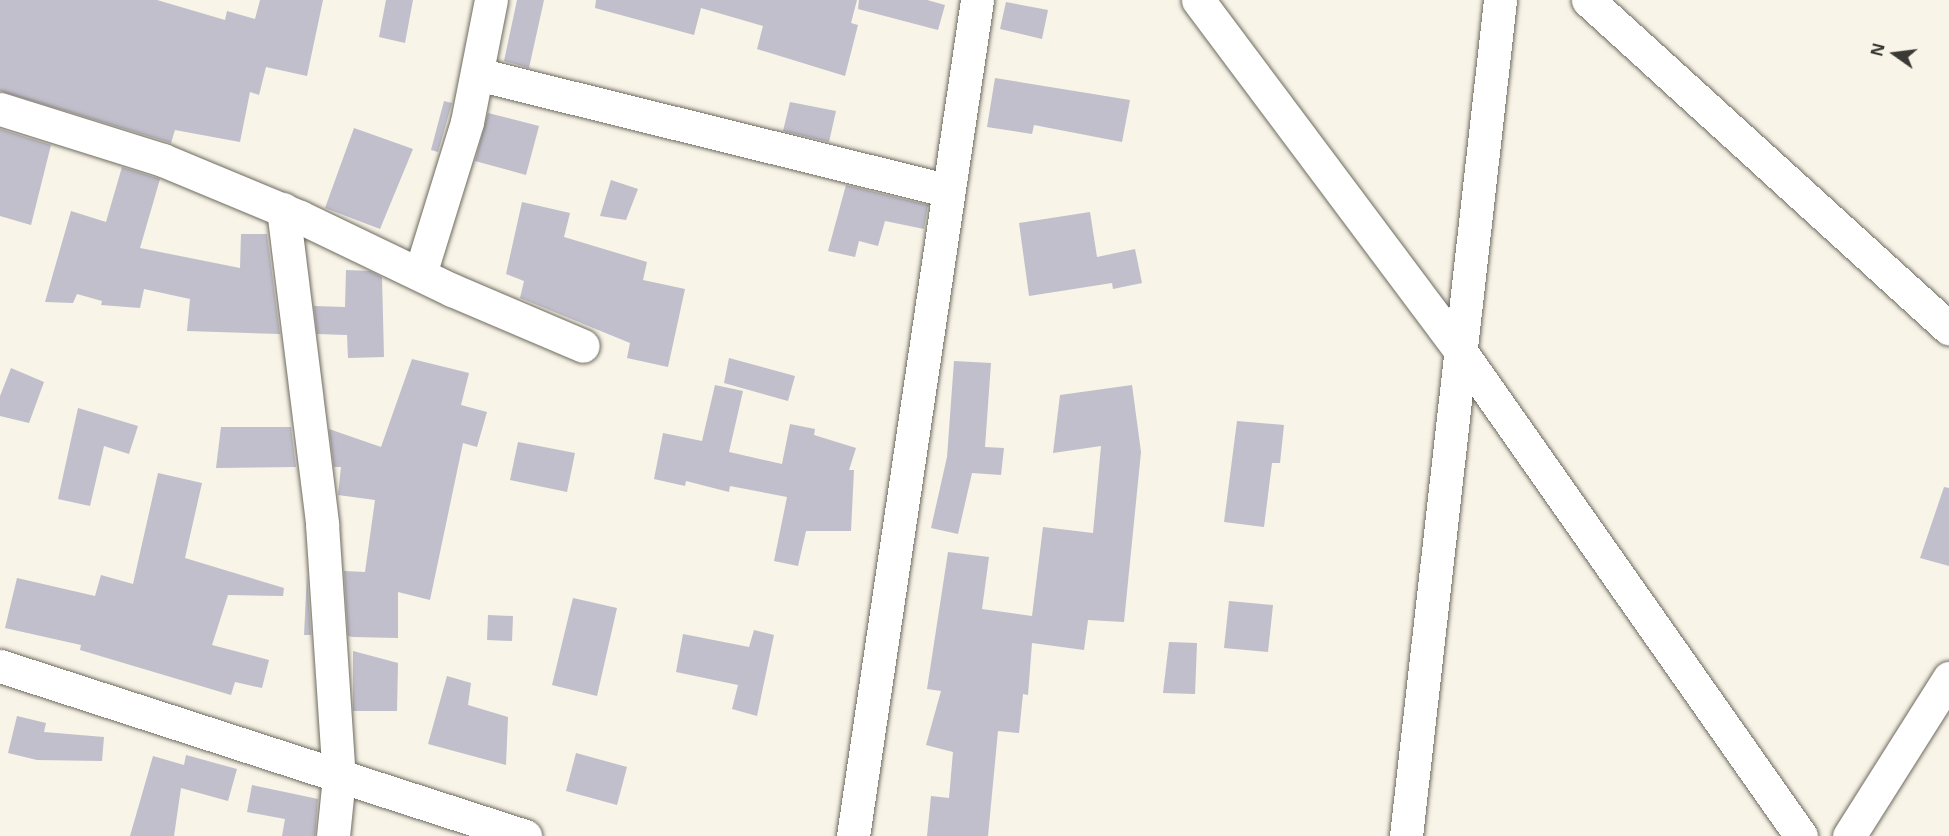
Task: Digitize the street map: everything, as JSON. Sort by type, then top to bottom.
[{"type":"street","points":[[420,274],[468,122],[491,0]]},
{"type":"street","points":[[853,836],[977,0]]},
{"type":"street","points":[[1198,0],[1459,349],[1801,836]]},
{"type":"street","points":[[1406,836],[1500,0]]},
{"type":"street","points":[[1588,0],[1949,328]]},
{"type":"street","points":[[477,74],[949,191]]},
{"type":"street","points":[[0,109],[163,160],[283,209],[420,274],[583,346]]},
{"type":"street","points":[[283,209],[322,524],[339,777],[333,836]]},
{"type":"street","points":[[0,666],[525,836]]},
{"type":"street","points":[[1849,836],[1949,678]]},
{"type":"building","points":[[0,0],[157,0],[225,20],[227,11],[255,19],[260,0],[323,0],[307,76],[266,67],[259,95],[250,92],[240,142],[175,130],[171,143],[0,91]]},
{"type":"building","points":[[386,0],[413,0],[405,43],[379,37]]},
{"type":"building","points":[[517,0],[544,0],[529,68],[504,61]]},
{"type":"building","points":[[596,0],[857,0],[851,23],[858,25],[845,76],[757,49],[763,26],[701,8],[694,35],[595,8]]},
{"type":"building","points":[[859,0],[927,0],[945,5],[938,30],[858,9]]},
{"type":"building","points":[[1006,2],[1048,10],[1042,39],[1000,29]]},
{"type":"building","points":[[995,78],[1130,100],[1122,142],[1034,125],[1032,134],[987,127]]},
{"type":"building","points":[[444,101],[452,103],[438,152],[431,150]]},
{"type":"building","points":[[790,102],[836,111],[829,142],[783,131]]},
{"type":"building","points":[[488,113],[539,126],[526,175],[475,161]]},
{"type":"building","points":[[354,128],[413,149],[380,229],[325,208]]},
{"type":"building","points":[[0,129],[51,145],[31,225],[0,216]]},
{"type":"building","points":[[122,167],[160,179],[140,248],[240,268],[241,234],[267,234],[280,334],[187,331],[190,299],[144,289],[140,308],[101,305],[102,301],[77,294],[73,303],[45,302],[71,211],[106,222]]},
{"type":"building","points":[[611,180],[638,189],[626,220],[600,216]]},
{"type":"building","points":[[846,185],[928,205],[924,229],[885,221],[878,246],[859,241],[855,257],[828,251]]},
{"type":"building","points":[[522,202],[570,213],[564,237],[647,262],[643,280],[685,289],[668,367],[627,358],[630,343],[520,298],[524,281],[506,274]]},
{"type":"building","points":[[1090,212],[1097,257],[1135,249],[1142,283],[1113,289],[1112,283],[1029,296],[1019,223]]},
{"type":"building","points":[[346,270],[370,271],[382,277],[384,357],[348,358],[347,335],[317,334],[314,306],[345,307]]},
{"type":"building","points":[[729,358],[795,376],[788,401],[724,383]]},
{"type":"building","points":[[412,359],[469,373],[461,405],[487,412],[477,447],[463,443],[430,600],[398,592],[398,638],[348,636],[344,571],[365,572],[375,500],[338,495],[341,467],[334,467],[329,429],[381,447]]},
{"type":"building","points":[[954,361],[991,363],[985,447],[1004,448],[1001,475],[972,473],[958,534],[931,528],[947,457]]},
{"type":"building","points":[[11,368],[44,382],[29,423],[0,416],[0,396]]},
{"type":"building","points":[[715,385],[743,391],[729,452],[782,464],[790,424],[815,429],[814,435],[856,448],[849,470],[854,470],[851,531],[806,531],[798,566],[774,561],[787,497],[730,486],[729,492],[686,481],[685,486],[654,479],[663,433],[702,441]]},
{"type":"building","points":[[1132,385],[1141,452],[1124,622],[1088,620],[1084,650],[1032,643],[1028,695],[1023,694],[1019,733],[998,731],[988,836],[927,836],[931,796],[949,798],[953,752],[926,745],[941,691],[927,689],[948,552],[989,557],[982,609],[1032,616],[1043,527],[1093,533],[1101,446],[1053,453],[1060,395]]},
{"type":"building","points":[[78,408],[138,426],[129,454],[104,446],[90,506],[58,499]]},
{"type":"building","points":[[1237,421],[1284,425],[1280,463],[1272,463],[1264,527],[1224,522]]},
{"type":"building","points":[[221,427],[291,427],[296,467],[216,468]]},
{"type":"building","points":[[518,442],[575,453],[567,492],[510,480]]},
{"type":"building","points":[[158,473],[202,483],[185,558],[284,588],[283,596],[228,595],[212,645],[269,660],[262,688],[235,682],[231,695],[80,650],[81,645],[5,628],[17,578],[95,596],[101,575],[133,584]]},
{"type":"building","points":[[1944,487],[1949,488],[1949,566],[1920,558]]},
{"type":"building","points":[[307,574],[311,635],[304,635]]},
{"type":"building","points":[[573,598],[617,608],[597,696],[552,685]]},
{"type":"building","points":[[1229,601],[1273,605],[1268,652],[1224,648]]},
{"type":"building","points":[[488,615],[513,616],[512,641],[487,640]]},
{"type":"building","points":[[754,630],[774,635],[757,716],[732,709],[738,685],[676,672],[683,634],[749,647]]},
{"type":"building","points":[[1169,642],[1197,643],[1195,694],[1163,693]]},
{"type":"building","points":[[353,651],[398,663],[397,711],[353,711]]},
{"type":"building","points":[[447,676],[471,683],[468,705],[508,717],[506,765],[428,744]]},
{"type":"building","points":[[17,716],[46,723],[44,732],[104,737],[102,761],[37,760],[8,753]]},
{"type":"building","points":[[576,753],[627,767],[617,805],[566,791]]},
{"type":"building","points":[[186,755],[237,769],[228,801],[181,788],[174,836],[130,836],[153,756],[184,765]]},
{"type":"building","points":[[252,785],[318,799],[315,836],[282,836],[285,819],[247,812]]}]
